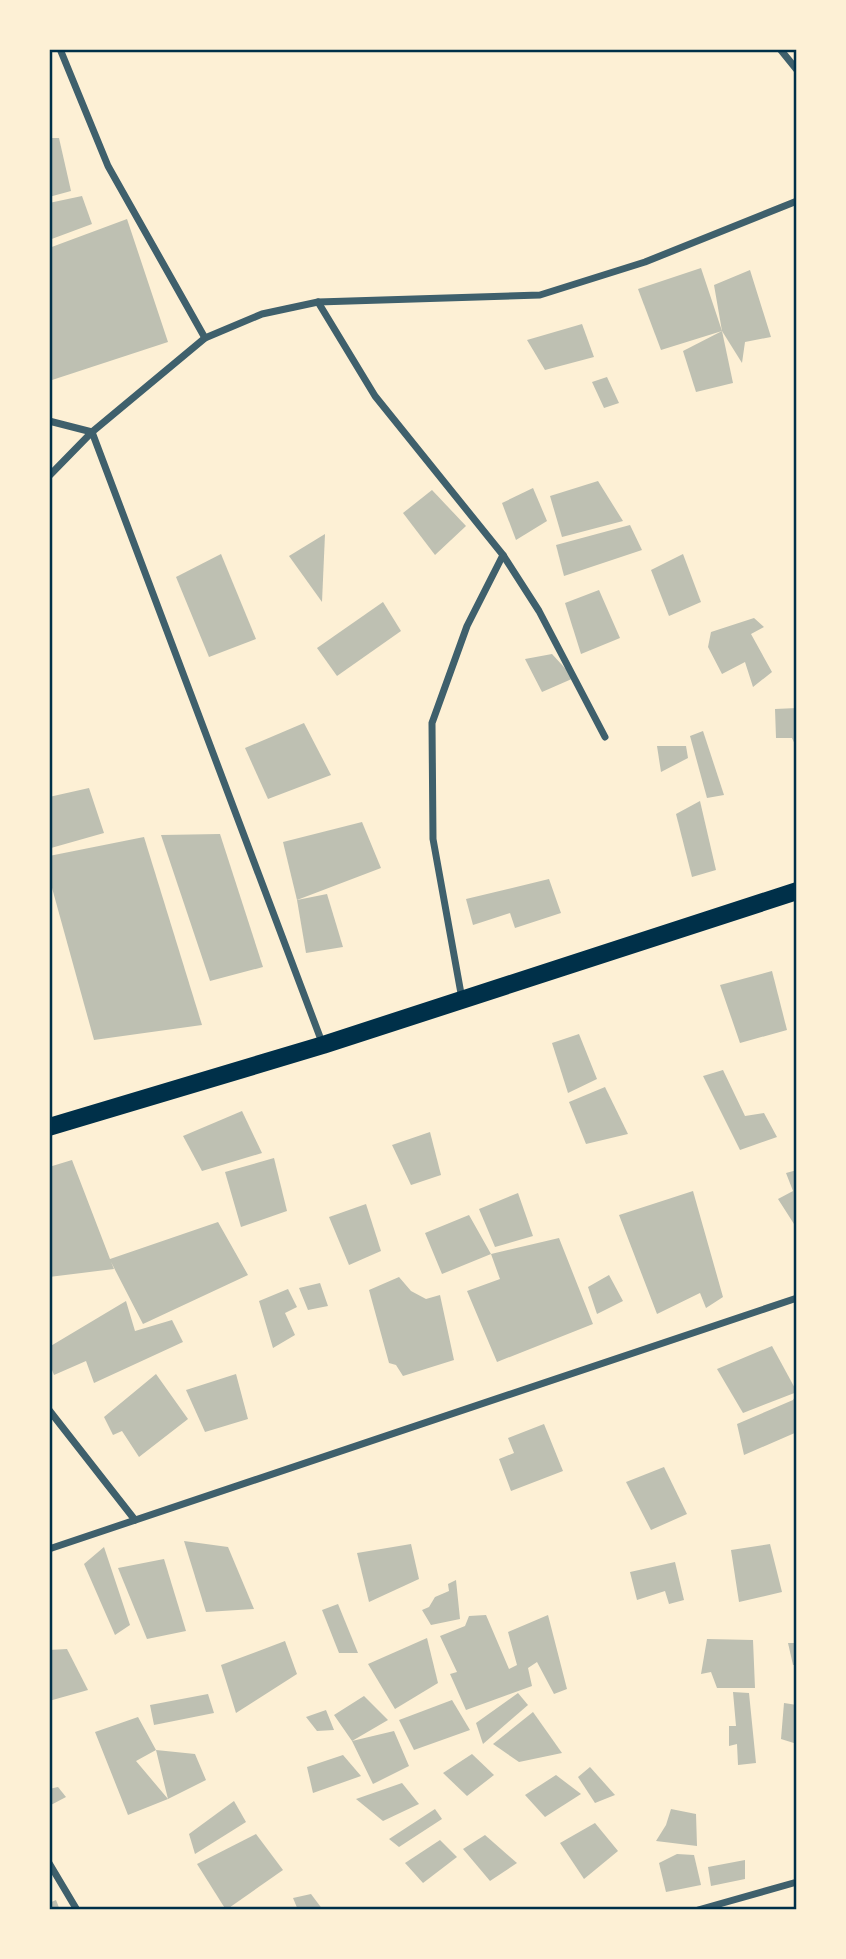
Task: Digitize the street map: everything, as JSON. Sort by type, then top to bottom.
[{"type":"main road","points":[[49,1127],[323,1045],[797,891]]},
{"type":"street","points":[[60,49],[108,166],[205,338]]},
{"type":"street","points":[[780,49],[797,70]]},
{"type":"street","points":[[49,476],[92,432],[205,338],[262,314],[318,302],[540,295],[645,261],[797,201]]},
{"type":"street","points":[[318,302],[389,415],[503,555],[540,611],[605,737]]},
{"type":"street","points":[[49,421],[92,432]]},
{"type":"street","points":[[92,432],[323,1045]]},
{"type":"street","points":[[463,1000],[433,839],[432,723],[467,626],[503,555]]},
{"type":"street","points":[[49,1549],[797,1298]]},
{"type":"street","points":[[49,1410],[135,1520]]},
{"type":"street","points":[[49,1863],[77,1910]]},
{"type":"street","points":[[698,1910],[797,1882]]},
{"type":"building","points":[[49,138],[59,138],[71,191],[49,197]]},
{"type":"building","points":[[82,196],[92,224],[49,240],[49,203]]},
{"type":"building","points":[[127,219],[168,342],[49,381],[49,248]]},
{"type":"building","points":[[701,268],[722,331],[661,350],[638,289]]},
{"type":"building","points":[[750,270],[771,337],[745,342],[742,363],[722,331],[714,285]]},
{"type":"building","points":[[582,324],[594,357],[545,370],[527,340]]},
{"type":"building","points":[[722,331],[733,383],[696,392],[683,351]]},
{"type":"building","points":[[607,377],[619,403],[604,408],[592,382]]},
{"type":"building","points":[[598,481],[623,521],[562,537],[550,496]]},
{"type":"building","points":[[533,488],[547,521],[516,540],[502,503]]},
{"type":"building","points":[[432,490],[466,526],[435,555],[403,513]]},
{"type":"building","points":[[630,525],[642,550],[564,576],[556,545]]},
{"type":"building","points":[[325,534],[322,602],[289,556]]},
{"type":"building","points":[[221,554],[256,639],[209,657],[176,577]]},
{"type":"building","points":[[683,554],[701,602],[669,616],[651,570]]},
{"type":"building","points":[[599,590],[620,638],[581,654],[565,603]]},
{"type":"building","points":[[383,602],[401,631],[337,676],[317,648]]},
{"type":"building","points":[[754,618],[764,627],[751,634],[772,672],[753,687],[745,662],[722,674],[708,647],[711,632]]},
{"type":"building","points":[[552,654],[574,678],[542,692],[525,659]]},
{"type":"building","points":[[797,708],[797,749],[792,738],[776,738],[775,709]]},
{"type":"building","points":[[304,723],[331,775],[268,799],[245,748]]},
{"type":"building","points":[[703,731],[724,795],[707,798],[690,736]]},
{"type":"building","points":[[657,746],[686,746],[688,758],[661,772]]},
{"type":"building","points":[[89,788],[104,833],[51,848],[49,797]]},
{"type":"building","points":[[700,801],[716,870],[692,877],[676,814]]},
{"type":"building","points":[[362,822],[381,868],[297,900],[283,842]]},
{"type":"building","points":[[220,834],[263,967],[210,981],[161,835]]},
{"type":"building","points":[[144,837],[202,1025],[94,1040],[49,877],[49,856]]},
{"type":"building","points":[[549,879],[561,913],[515,928],[510,913],[473,925],[466,899]]},
{"type":"building","points":[[327,894],[343,947],[306,953],[297,900]]},
{"type":"building","points":[[772,971],[787,1030],[740,1043],[720,985]]},
{"type":"building","points":[[579,1034],[597,1079],[568,1093],[552,1043]]},
{"type":"building","points":[[723,1070],[745,1116],[764,1113],[777,1137],[740,1150],[703,1076]]},
{"type":"building","points":[[605,1087],[628,1134],[586,1144],[569,1102]]},
{"type":"building","points":[[242,1111],[262,1153],[202,1171],[183,1136]]},
{"type":"building","points":[[430,1132],[441,1175],[411,1185],[392,1145]]},
{"type":"building","points":[[274,1158],[287,1211],[241,1227],[225,1172]]},
{"type":"building","points":[[72,1160],[110,1259],[218,1222],[248,1275],[143,1324],[111,1262],[114,1269],[49,1277],[49,1167]]},
{"type":"building","points":[[797,1170],[797,1223],[794,1224],[778,1199],[793,1191],[786,1173]]},
{"type":"building","points":[[693,1191],[723,1297],[706,1308],[700,1293],[657,1314],[619,1215]]},
{"type":"building","points":[[518,1193],[533,1236],[495,1247],[479,1209]]},
{"type":"building","points":[[366,1204],[381,1251],[349,1265],[329,1217]]},
{"type":"building","points":[[469,1215],[491,1254],[442,1274],[425,1233]]},
{"type":"building","points":[[559,1238],[593,1324],[497,1362],[467,1291],[500,1279],[491,1254]]},
{"type":"building","points":[[609,1275],[623,1301],[597,1314],[588,1287]]},
{"type":"building","points":[[399,1277],[411,1291],[426,1299],[440,1295],[454,1360],[403,1376],[396,1365],[389,1363],[369,1290]]},
{"type":"building","points":[[320,1283],[328,1306],[308,1310],[299,1288]]},
{"type":"building","points":[[288,1289],[297,1307],[285,1313],[295,1335],[273,1348],[259,1301]]},
{"type":"building","points":[[126,1301],[135,1331],[172,1320],[183,1342],[94,1383],[86,1361],[54,1375],[49,1362],[49,1347]]},
{"type":"building","points":[[772,1346],[797,1392],[743,1413],[717,1369]]},
{"type":"building","points":[[156,1374],[188,1419],[139,1457],[122,1431],[113,1435],[104,1417]]},
{"type":"building","points":[[236,1374],[248,1419],[205,1432],[186,1390]]},
{"type":"building","points":[[797,1393],[797,1432],[744,1455],[737,1424],[793,1400]]},
{"type":"building","points":[[544,1424],[563,1471],[511,1491],[499,1459],[514,1453],[508,1438]]},
{"type":"building","points":[[664,1467],[687,1514],[651,1530],[626,1482]]},
{"type":"building","points":[[184,1541],[228,1547],[254,1609],[206,1612]]},
{"type":"building","points":[[411,1544],[419,1579],[369,1602],[357,1553]]},
{"type":"building","points":[[770,1544],[782,1592],[739,1602],[731,1550]]},
{"type":"building","points":[[104,1547],[130,1625],[115,1635],[84,1564]]},
{"type":"building","points":[[164,1559],[186,1631],[147,1639],[118,1568]]},
{"type":"building","points":[[675,1562],[684,1600],[669,1604],[665,1591],[637,1600],[630,1572]]},
{"type":"building","points":[[456,1580],[460,1619],[431,1625],[422,1610],[429,1607],[435,1597],[449,1591],[448,1584]]},
{"type":"building","points":[[338,1604],[358,1653],[339,1653],[322,1610]]},
{"type":"building","points":[[486,1615],[509,1669],[517,1665],[508,1632],[548,1615],[567,1689],[554,1694],[537,1662],[528,1668],[532,1686],[466,1710],[450,1674],[457,1672],[440,1636],[465,1626],[469,1616]]},
{"type":"building","points":[[427,1638],[438,1683],[395,1709],[368,1664]]},
{"type":"building","points":[[707,1639],[753,1640],[755,1688],[717,1688],[711,1672],[701,1674]]},
{"type":"building","points":[[285,1641],[297,1674],[236,1713],[221,1665]]},
{"type":"building","points":[[788,1643],[797,1643],[797,1665],[793,1665]]},
{"type":"building","points":[[67,1649],[88,1690],[49,1701],[49,1650]]},
{"type":"building","points":[[733,1692],[749,1693],[756,1763],[738,1765],[737,1744],[729,1746],[729,1726],[736,1726]]},
{"type":"building","points":[[518,1693],[528,1705],[483,1744],[476,1723]]},
{"type":"building","points":[[208,1694],[214,1713],[154,1725],[150,1705]]},
{"type":"building","points":[[364,1696],[388,1720],[352,1741],[334,1715]]},
{"type":"building","points":[[452,1700],[470,1730],[414,1750],[399,1720]]},
{"type":"building","points":[[784,1703],[797,1705],[797,1744],[781,1739]]},
{"type":"building","points":[[326,1710],[334,1730],[317,1731],[306,1717]]},
{"type":"building","points":[[533,1712],[562,1753],[519,1762],[493,1744]]},
{"type":"building","points":[[138,1717],[156,1750],[136,1761],[168,1799],[128,1815],[95,1732]]},
{"type":"building","points":[[394,1731],[409,1766],[373,1784],[352,1741]]},
{"type":"building","points":[[156,1750],[195,1754],[206,1780],[168,1799]]},
{"type":"building","points":[[472,1754],[494,1775],[467,1796],[443,1773]]},
{"type":"building","points":[[343,1755],[361,1776],[313,1793],[307,1767]]},
{"type":"building","points":[[590,1767],[615,1795],[595,1803],[578,1777]]},
{"type":"building","points":[[556,1775],[581,1794],[545,1817],[525,1795]]},
{"type":"building","points":[[402,1783],[419,1804],[383,1821],[356,1799]]},
{"type":"building","points":[[58,1787],[66,1797],[49,1806],[49,1789]]},
{"type":"building","points":[[234,1801],[246,1822],[195,1854],[189,1834]]},
{"type":"building","points":[[435,1809],[442,1819],[399,1847],[389,1839]]},
{"type":"building","points":[[671,1809],[696,1814],[697,1846],[656,1841],[666,1825]]},
{"type":"building","points":[[595,1823],[618,1851],[584,1879],[560,1843]]},
{"type":"building","points":[[256,1834],[283,1870],[226,1910],[197,1864]]},
{"type":"building","points":[[485,1835],[517,1863],[490,1881],[463,1849]]},
{"type":"building","points":[[440,1840],[457,1857],[423,1883],[405,1863]]},
{"type":"building","points":[[677,1854],[694,1855],[701,1885],[666,1892],[659,1863]]},
{"type":"building","points":[[745,1860],[745,1879],[711,1886],[708,1867]]},
{"type":"building","points":[[311,1894],[323,1910],[298,1910],[293,1898]]},
{"type":"building","points":[[56,1900],[60,1910],[49,1910],[49,1903]]}]
